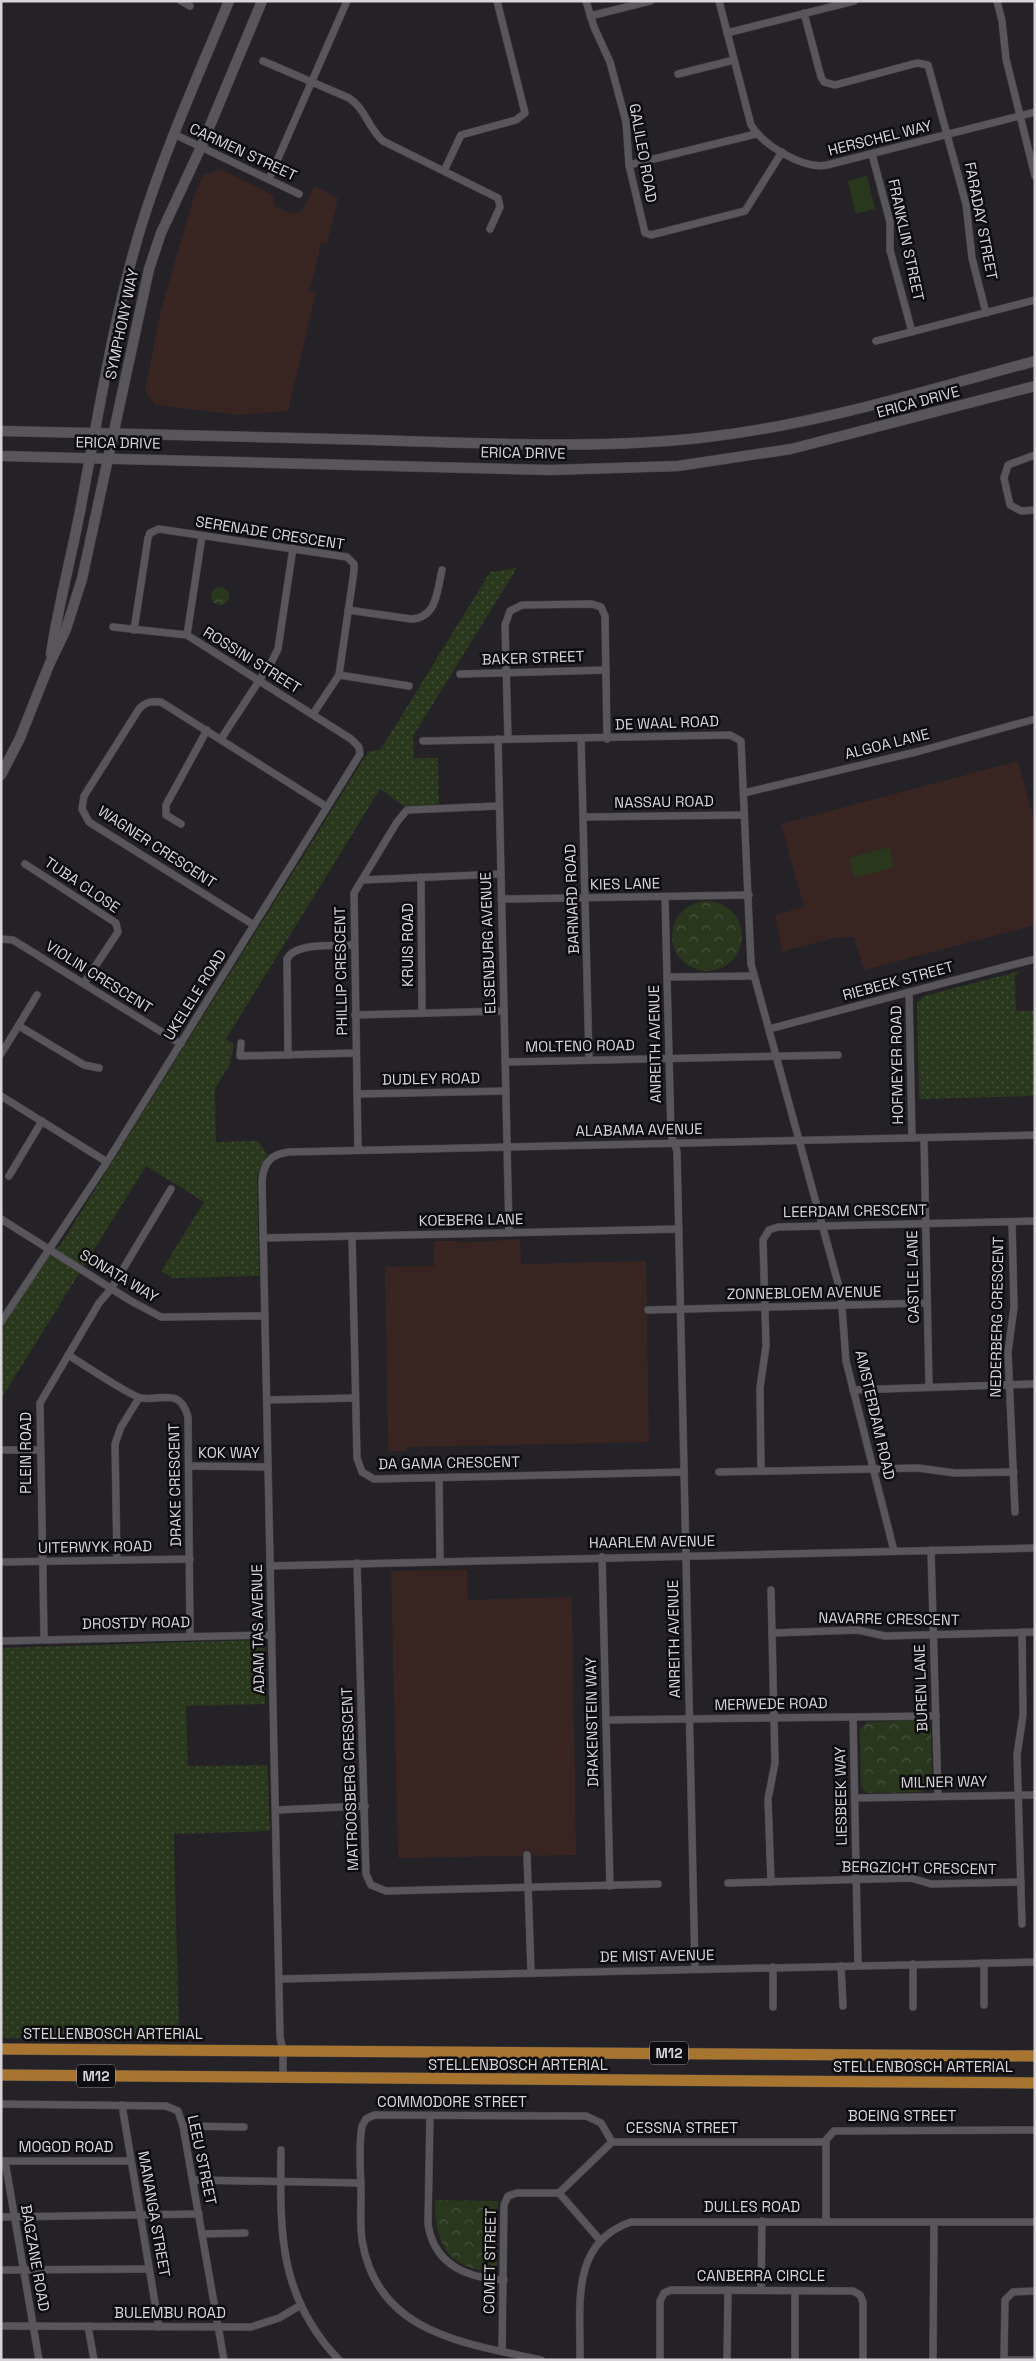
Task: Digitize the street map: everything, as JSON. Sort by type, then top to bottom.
[{"type":"main road","name":"SYMPHONY WAY","points":[[49,664],[94,433],[132,260],[151,195],[229,1]]},
{"type":"main road","name":"SYMPHONY WAY","points":[[1,775],[20,738],[49,664],[66,630],[82,579],[110,458],[148,269],[161,233],[201,147],[262,1]]},
{"type":"main road","name":"ERICA DRIVE","points":[[1,431],[607,444],[673,440],[748,432],[841,413],[1035,361]]},
{"type":"main road","name":"ERICA DRIVE","points":[[1,456],[551,470],[678,466],[791,450],[1035,386]]},
{"type":"main road","name":"STELLENBOSCH ARTERIAL","points":[[1,2049],[1035,2056]]},
{"type":"main road","name":"STELLENBOSCH ARTERIAL","points":[[1,2075],[1035,2083]]},
{"type":"street","points":[[181,1],[190,6]]},
{"type":"street","points":[[269,179],[287,142],[347,1]]},
{"type":"street","points":[[444,171],[461,135],[516,120],[525,112],[497,1]]},
{"type":"street","name":"GALILEO ROAD","points":[[586,1],[590,16],[605,49],[626,122],[629,165],[645,233],[651,235],[745,211],[782,152]]},
{"type":"street","points":[[590,16],[650,1]]},
{"type":"street","points":[[629,165],[756,134],[750,120],[719,1]]},
{"type":"street","points":[[727,33],[854,1]]},
{"type":"street","points":[[997,1],[1002,21],[1006,59],[1035,176]]},
{"type":"street","name":"FARADAY STREET","points":[[804,14],[824,82],[834,85],[917,63],[924,63],[931,71],[966,204],[972,258],[986,313]]},
{"type":"street","points":[[678,74],[734,60]]},
{"type":"street","points":[[263,61],[355,102],[372,130],[383,141],[498,198],[500,207],[490,229]]},
{"type":"street","name":"HERSCHEL WAY","points":[[756,134],[800,162],[817,167],[1035,112]]},
{"type":"street","name":"CARMEN STREET","points":[[174,134],[299,194]]},
{"type":"street","name":"FRANKLIN STREET","points":[[872,154],[890,222],[890,250],[912,332]]},
{"type":"street","points":[[876,341],[1035,300]]},
{"type":"street","points":[[1035,455],[1008,465],[1004,478],[1010,505],[1021,511],[1035,510]]},
{"type":"street","name":"SERENADE CRESCENT","points":[[134,630],[148,538],[150,533],[159,529],[292,548],[351,560],[354,571],[339,675],[313,714]]},
{"type":"street","points":[[187,635],[202,536]]},
{"type":"street","points":[[221,739],[278,649],[292,548]]},
{"type":"street","points":[[348,610],[411,619],[421,618],[428,614],[433,606],[442,570]]},
{"type":"street","points":[[508,739],[505,625],[510,611],[522,605],[599,605],[604,609],[605,616],[607,739]]},
{"type":"street","name":"ROSSINI STREET","points":[[113,628],[187,635],[351,739],[360,752]]},
{"type":"street","name":"BAKER STREET","points":[[460,674],[606,670]]},
{"type":"street","points":[[339,675],[409,686]]},
{"type":"street","name":"WAGNER CRESCENT","points":[[254,925],[89,822],[82,809],[84,796],[142,705],[154,701],[160,702],[207,730],[327,807]]},
{"type":"street","name":"ALGOA LANE","points":[[744,793],[920,750],[1035,719]]},
{"type":"street","points":[[182,824],[166,815],[166,805],[207,730]]},
{"type":"street","name":"DE WAAL ROAD","points":[[423,741],[735,736],[742,745],[749,895],[749,954],[769,1029]]},
{"type":"street","name":"BARNARD ROAD","points":[[582,738],[589,1059]]},
{"type":"street","name":"ELSENBURG AVENUE","points":[[498,739],[509,1233]]},
{"type":"street","name":"UKELELE ROAD","points":[[1,1322],[107,1162],[356,762],[360,752]]},
{"type":"street","name":"PHILLIP CRESCENT","points":[[358,1150],[353,945],[354,893],[397,822],[407,810],[498,806]]},
{"type":"street","name":"NASSAU ROAD","points":[[584,817],[744,815]]},
{"type":"street","name":"TUBA CLOSE","points":[[24,864],[116,923],[118,932],[84,983]]},
{"type":"street","points":[[362,880],[500,874]]},
{"type":"street","name":"KRUIS ROAD","points":[[421,877],[422,1013]]},
{"type":"street","name":"KIES LANE","points":[[501,899],[749,895]]},
{"type":"street","name":"ANREITH AVENUE","points":[[665,897],[671,1135],[677,1152],[695,1969]]},
{"type":"street","name":"VIOLIN CRESCENT","points":[[1,939],[13,940],[181,1044]]},
{"type":"street","points":[[288,1055],[287,958],[298,949],[306,947],[353,945]]},
{"type":"street","name":"RIEBEEK STREET","points":[[769,1029],[1035,959]]},
{"type":"street","points":[[668,977],[754,976]]},
{"type":"street","name":"HOFMEYER ROAD","points":[[909,992],[912,1138]]},
{"type":"street","points":[[1,1054],[37,995]]},
{"type":"street","points":[[355,1015],[504,1011]]},
{"type":"street","points":[[19,1026],[84,1065],[100,1068]]},
{"type":"street","name":"AMSTERDAM ROAD","points":[[769,1029],[844,1306],[846,1362],[894,1550]]},
{"type":"street","points":[[241,1043],[240,1056],[356,1053]]},
{"type":"street","name":"MOLTENO ROAD","points":[[505,1062],[838,1055]]},
{"type":"street","name":"DUDLEY ROAD","points":[[357,1094],[506,1091]]},
{"type":"street","points":[[1,1096],[107,1162]]},
{"type":"street","points":[[9,1176],[42,1121]]},
{"type":"street","name":"ALABAMA AVENUE","points":[[262,1180],[263,1169],[269,1159],[278,1154],[358,1150],[1035,1135]]},
{"type":"street","name":"CASTLE LANE","points":[[924,1138],[929,1386]]},
{"type":"street","name":"ADAM TAS AVENUE","points":[[262,1180],[280,2037],[283,2050],[283,2077]]},
{"type":"street","name":"PLEIN ROAD","points":[[44,1638],[39,1450],[40,1403],[99,1303],[111,1289],[171,1189]]},
{"type":"street","name":"SONATA WAY","points":[[1,1219],[111,1289],[161,1317],[265,1316]]},
{"type":"street","name":"LEERDAM CRESCENT","points":[[760,1471],[760,1388],[765,1356],[763,1240],[766,1233],[778,1227],[1035,1221]]},
{"type":"street","name":"NEDERBERG CRESCENT","points":[[1012,1222],[1014,1307],[1008,1338],[1015,1512]]},
{"type":"street","name":"KOEBERG LANE","points":[[263,1238],[679,1229]]},
{"type":"street","name":"DA GAMA CRESCENT","points":[[352,1236],[357,1458],[362,1472],[374,1479],[684,1472]]},
{"type":"street","name":"ZONNEBLOEM AVENUE","points":[[680,1309],[927,1303]]},
{"type":"street","points":[[648,1310],[680,1309]]},
{"type":"street","points":[[68,1355],[139,1398],[121,1427],[115,1444],[117,1560]]},
{"type":"street","points":[[852,1390],[1035,1384]]},
{"type":"street","name":"DRAKE CRESCENT","points":[[139,1398],[171,1397],[182,1404],[188,1417],[190,1635]]},
{"type":"street","points":[[267,1400],[355,1398]]},
{"type":"street","points":[[1,1450],[39,1450]]},
{"type":"street","name":"KOK WAY","points":[[189,1466],[268,1467]]},
{"type":"street","points":[[719,1472],[928,1468],[955,1473],[1014,1472]]},
{"type":"street","points":[[438,1478],[440,1560]]},
{"type":"street","name":"HAARLEM AVENUE","points":[[270,1566],[440,1560],[1035,1548]]},
{"type":"street","name":"BUREN LANE","points":[[931,1550],[938,1796]]},
{"type":"street","name":"DRAKENSTEIN WAY","points":[[602,1557],[610,1886]]},
{"type":"street","name":"UITERWYK ROAD","points":[[1,1562],[190,1559]]},
{"type":"street","name":"MATROOSBERG CRESCENT","points":[[357,1563],[366,1874],[371,1885],[386,1891],[658,1884]]},
{"type":"street","points":[[771,1590],[774,1718],[774,1763],[768,1799],[771,1882]]},
{"type":"street","name":"NAVARRE CRESCENT","points":[[772,1633],[858,1630],[885,1636],[1035,1632]]},
{"type":"street","points":[[1022,1632],[1023,1715],[1017,1745],[1022,1924]]},
{"type":"street","name":"DROSTDY ROAD","points":[[1,1641],[44,1638],[272,1635]]},
{"type":"street","name":"MERWEDE ROAD","points":[[606,1720],[936,1716]]},
{"type":"street","name":"LIESBEEK WAY","points":[[853,1717],[858,1965]]},
{"type":"street","name":"MILNER WAY","points":[[855,1798],[1035,1795]]},
{"type":"street","points":[[276,1810],[364,1806]]},
{"type":"street","points":[[527,1855],[531,1972]]},
{"type":"street","name":"BERGZICHT CRESCENT","points":[[728,1883],[911,1878],[923,1883],[938,1885],[1021,1882]]},
{"type":"street","name":"DE MIST AVENUE","points":[[279,1979],[1035,1962]]},
{"type":"street","points":[[984,1963],[984,2005]]},
{"type":"street","points":[[913,1964],[913,2007]]},
{"type":"street","points":[[841,1966],[843,2006]]},
{"type":"street","points":[[773,1967],[773,2007]]},
{"type":"street","name":"LEEU STREET","points":[[1,2104],[171,2106],[180,2114],[184,2126],[224,2360]]},
{"type":"street","name":"MANANGA STREET","points":[[122,2105],[159,2327]]},
{"type":"street","name":"COMMODORE STREET","points":[[541,2360],[455,2340],[432,2332],[410,2320],[392,2303],[372,2273],[364,2251],[361,2228],[361,2130],[366,2119],[374,2115],[586,2116],[601,2123],[612,2142]]},
{"type":"street","points":[[430,2115],[428,2224],[435,2246],[450,2265],[464,2273],[480,2278],[504,2280]]},
{"type":"street","points":[[184,2126],[244,2127]]},
{"type":"street","name":"BOEING STREET","points":[[826,2142],[831,2132],[840,2129],[1035,2130]]},
{"type":"street","name":"CESSNA STREET","points":[[559,2193],[612,2142],[826,2142]]},
{"type":"street","points":[[826,2142],[826,2221]]},
{"type":"street","points":[[281,2150],[280,2182],[283,2248],[289,2276],[301,2305],[316,2331],[339,2360]]},
{"type":"street","name":"MOGOD ROAD","points":[[3,2161],[131,2160]]},
{"type":"street","name":"BAGZANE ROAD","points":[[3,2161],[39,2360]]},
{"type":"street","points":[[193,2180],[361,2183]]},
{"type":"street","name":"COMET STREET","points":[[502,2351],[506,2199],[514,2193],[559,2193]]},
{"type":"street","points":[[559,2193],[600,2240]]},
{"type":"street","points":[[1,2217],[199,2214]]},
{"type":"street","name":"DULLES ROAD","points":[[580,2360],[583,2273],[589,2255],[600,2240],[614,2228],[640,2220],[1035,2222]]},
{"type":"street","points":[[761,2290],[762,2221]]},
{"type":"street","points":[[933,2360],[934,2222]]},
{"type":"street","points":[[202,2234],[246,2233]]},
{"type":"street","points":[[1,2270],[150,2269]]},
{"type":"street","name":"CANBERRA CIRCLE","points":[[660,2360],[660,2301],[664,2293],[671,2290],[850,2291],[860,2295],[863,2302],[863,2360]]},
{"type":"street","points":[[727,2360],[728,2290]]},
{"type":"street","points":[[795,2290],[795,2360]]},
{"type":"street","points":[[1035,2292],[1013,2292],[1005,2300],[1004,2360],[1035,2360]]},
{"type":"street","name":"BULEMBU ROAD","points":[[1,2326],[219,2327],[263,2325],[301,2305]]},
{"type":"street","points":[[88,2326],[94,2360]]},
{"type":"shaded area","points":[[220,169],[273,195],[274,206],[293,214],[302,211],[314,186],[338,198],[327,243],[321,243],[310,290],[316,292],[288,411],[239,415],[156,405],[145,391],[160,314],[192,203],[202,176]]},
{"type":"shaded area","points":[[1018,761],[1035,823],[1035,925],[864,970],[854,937],[834,938],[782,952],[775,915],[804,907],[781,824]]},
{"type":"shaded area","points":[[520,1239],[521,1264],[646,1261],[649,1442],[407,1447],[406,1451],[388,1451],[385,1267],[434,1266],[434,1241],[456,1241],[458,1243]]},
{"type":"shaded area","points":[[467,1570],[468,1600],[572,1597],[576,1855],[398,1858],[391,1571]]},
{"type":"green space","points":[[867,176],[875,209],[856,214],[848,181]]},
{"type":"green space","points":[[517,568],[413,736],[414,758],[438,758],[439,804],[404,806],[380,789],[226,1039],[234,1044],[230,1064],[215,1089],[216,1142],[258,1141],[267,1154],[257,1176],[259,1276],[173,1278],[161,1271],[204,1202],[146,1166],[1,1399],[1,1330],[46,1260],[61,1244],[368,752],[381,749],[490,572]]},
{"type":"green space","points":[[220,587],[226,590],[229,596],[226,602],[220,605],[214,602],[211,596],[214,590]]},
{"type":"green space","points":[[889,847],[894,867],[854,878],[849,858]]},
{"type":"green space","points":[[707,901],[720,904],[732,911],[739,923],[742,936],[739,949],[732,961],[720,968],[707,971],[694,968],[682,961],[675,949],[672,936],[675,923],[682,911],[694,904]]},
{"type":"green space","points":[[1020,971],[1015,976],[1016,1011],[1035,1011],[1035,1096],[919,1099],[917,1003],[924,996]]},
{"type":"green space","points":[[259,1640],[265,1647],[265,1704],[186,1706],[188,1766],[267,1765],[270,1831],[174,1834],[179,2038],[1,2038],[1,1648]]},
{"type":"green space","points":[[922,1720],[928,1723],[931,1728],[932,1784],[930,1788],[921,1792],[871,1793],[864,1791],[861,1786],[860,1729],[867,1722]]},
{"type":"green space","points":[[435,2200],[498,2201],[497,2266],[491,2272],[463,2265],[446,2250],[437,2228]]}]
